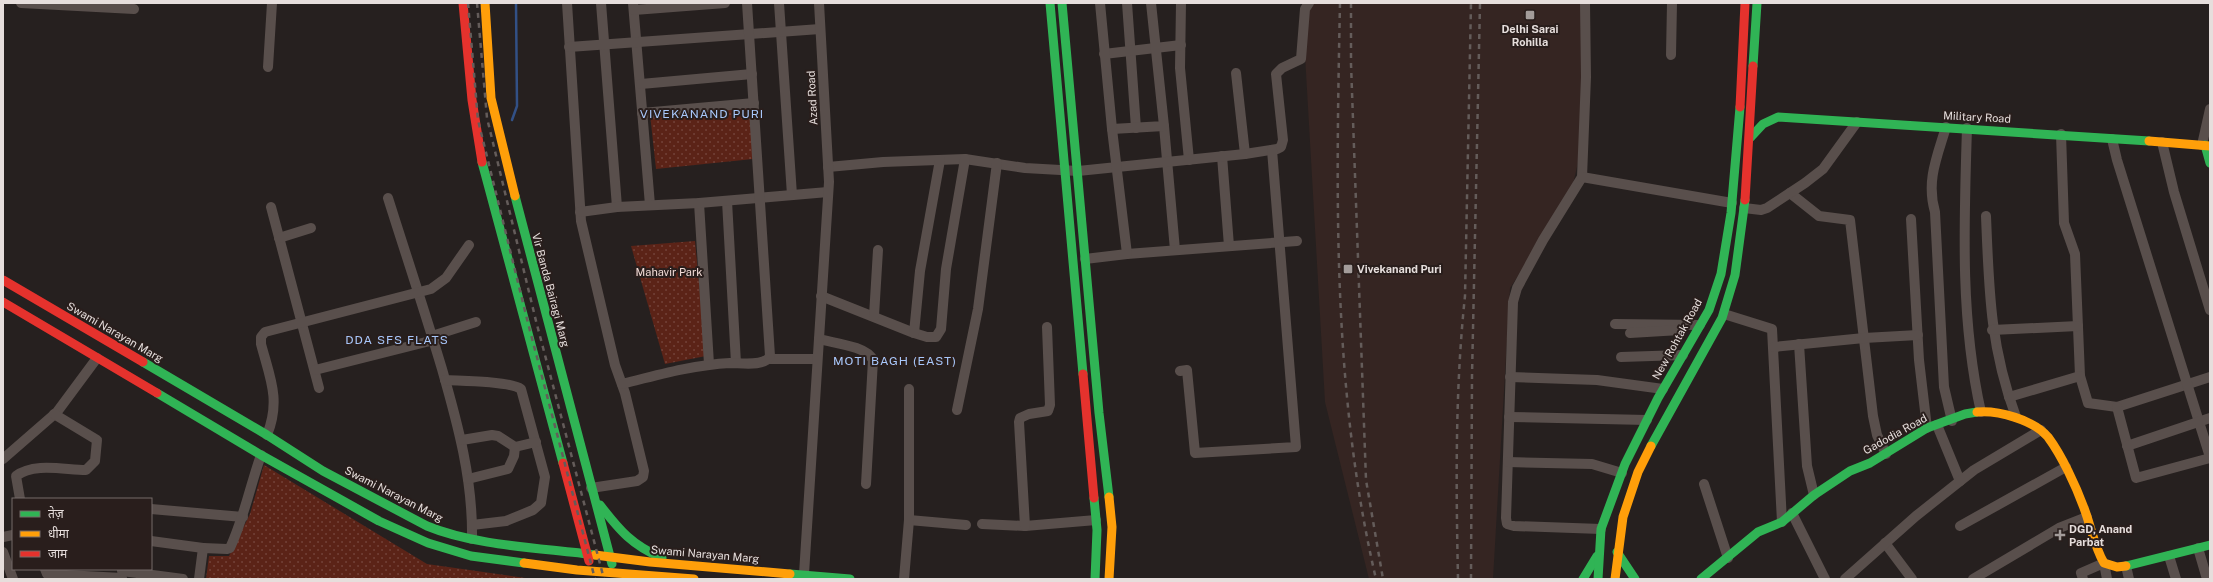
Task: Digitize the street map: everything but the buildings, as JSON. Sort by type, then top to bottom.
[{"type":"main road","points":[[463,3],[472,100],[480,153],[593,575]]},
{"type":"main road","name":"Vir Banda Bairagi Marg","points":[[485,3],[491,98],[502,149],[591,488],[616,576]]},
{"type":"main road","points":[[1050,3],[1096,520],[1095,579]]},
{"type":"main road","points":[[1062,3],[1078,171],[1098,413],[1112,527],[1109,579]]},
{"type":"main road","name":"New Rohtak Road","points":[[1598,579],[1598,554],[1601,529],[1622,473],[1663,389],[1709,310],[1721,274],[1732,203],[1739,129],[1744,3]]},
{"type":"main road","points":[[1615,579],[1623,518],[1638,472],[1673,404],[1724,314],[1735,275],[1744,208],[1750,138],[1757,3]]},
{"type":"main road","name":"Military Road","points":[[1750,138],[1764,124],[1778,117],[2061,134],[2206,145]]},
{"type":"main road","points":[[2206,145],[2210,163]]},
{"type":"main road","name":"Swami Narayan Marg","points":[[3,280],[267,435],[323,471],[427,526],[444,533],[472,539],[675,564],[850,579]]},
{"type":"main road","points":[[3,302],[261,455],[379,521],[443,549],[471,556],[593,575],[694,579]]},
{"type":"main road","name":"Gadodia Road","points":[[1701,579],[1758,532],[1782,522],[1814,495],[1858,466],[1870,463],[1927,428],[1965,414],[1981,412],[2016,418],[2041,430],[2056,448],[2066,467],[2087,517],[2099,555],[2104,564]]},
{"type":"main road","points":[[594,498],[625,539],[645,551],[675,564]]},
{"type":"main road","points":[[2104,564],[2117,567],[2126,566],[2210,545]]},
{"type":"main road","points":[[1583,579],[1598,554]]},
{"type":"main road","points":[[1619,555],[1635,579]]},
{"type":"street","points":[[21,3],[134,9]]},
{"type":"street","points":[[268,67],[272,3]]},
{"type":"street","points":[[567,3],[580,212],[587,248],[644,464],[643,477],[631,483],[591,488]]},
{"type":"street","points":[[601,3],[617,207]]},
{"type":"street","points":[[650,205],[641,84],[633,6],[725,3]]},
{"type":"street","points":[[747,3],[761,198],[770,352],[769,359]]},
{"type":"street","points":[[779,3],[792,195]]},
{"type":"street","name":"Azad Road","points":[[804,574],[828,192],[819,3]]},
{"type":"street","points":[[1100,3],[1116,168],[1127,254]]},
{"type":"street","points":[[1127,3],[1136,128]]},
{"type":"street","points":[[1152,3],[1175,250]]},
{"type":"street","points":[[1181,3],[1180,75],[1189,160]]},
{"type":"street","points":[[828,168],[883,162],[965,159],[1065,172],[1245,154],[1272,150],[1281,147],[1283,140],[1276,74],[1282,68],[1301,59],[1305,9],[1309,3]]},
{"type":"street","points":[[1585,3],[1586,77],[1582,177],[1543,240],[1514,294],[1510,377],[1507,524],[1514,526],[1601,529]]},
{"type":"street","points":[[1671,55],[1672,3]]},
{"type":"street","points":[[569,47],[636,44],[820,30]]},
{"type":"street","points":[[1104,54],[1181,45]]},
{"type":"street","points":[[1236,73],[1245,154]]},
{"type":"street","points":[[641,84],[752,74]]},
{"type":"street","points":[[642,113],[754,103]]},
{"type":"street","points":[[2206,145],[2210,109]]},
{"type":"street","points":[[1744,208],[1761,210],[1790,193],[1822,169],[1857,122]]},
{"type":"street","points":[[1112,129],[1164,126]]},
{"type":"street","points":[[1946,127],[1934,163],[1930,195],[1935,212],[1944,387],[1952,420]]},
{"type":"street","points":[[1966,128],[1964,233],[1967,307],[1973,377],[1981,412]]},
{"type":"street","points":[[2061,134],[2064,223],[2076,254],[2080,376],[2088,403],[2117,407],[2210,377]]},
{"type":"street","points":[[2112,138],[2117,160],[2210,457],[2136,478],[2117,407]]},
{"type":"street","points":[[2162,142],[2174,192],[2210,310]]},
{"type":"street","points":[[1180,371],[1187,370],[1195,453],[1296,447],[1272,150]]},
{"type":"street","points":[[1222,156],[1229,246]]},
{"type":"street","points":[[821,296],[914,333],[933,338],[936,337],[941,328],[946,269],[962,184],[965,159]]},
{"type":"street","points":[[914,333],[920,271],[940,160]]},
{"type":"street","points":[[957,410],[978,309],[997,163]]},
{"type":"street","points":[[1582,177],[1732,203]]},
{"type":"street","points":[[580,212],[617,207],[699,203],[828,192]]},
{"type":"street","points":[[1790,193],[1820,216],[1850,220],[1873,416],[1878,435],[1886,454]]},
{"type":"street","points":[[388,198],[433,338],[462,440],[468,479],[472,539]]},
{"type":"street","points":[[727,201],[736,363]]},
{"type":"street","points":[[699,203],[709,364]]},
{"type":"street","points":[[271,207],[319,388]]},
{"type":"street","points":[[1986,216],[1992,330],[2009,397],[2016,418]]},
{"type":"street","points":[[1911,219],[1918,335],[1927,428]]},
{"type":"street","points":[[279,238],[311,228]]},
{"type":"street","points":[[1085,259],[1127,254],[1297,241]]},
{"type":"street","points":[[267,435],[274,418],[275,399],[261,344],[261,337],[265,332],[418,293],[440,284],[469,245]]},
{"type":"street","points":[[874,316],[878,250]]},
{"type":"street","points":[[1724,314],[1772,329],[1782,522]]},
{"type":"street","points":[[315,370],[433,338],[476,322]]},
{"type":"street","points":[[1615,324],[1699,327]]},
{"type":"street","points":[[1992,330],[2078,326]]},
{"type":"street","points":[[1025,526],[1019,422],[1020,418],[1029,414],[1048,411],[1050,405],[1046,327]]},
{"type":"street","points":[[1630,333],[1699,327]]},
{"type":"street","points":[[1774,347],[1864,338],[1918,335]]},
{"type":"street","points":[[819,340],[862,350],[870,354],[873,360],[866,484]]},
{"type":"street","points":[[1799,344],[1807,466],[1814,495]]},
{"type":"street","points":[[1621,357],[1683,355]]},
{"type":"street","points":[[3,459],[54,414],[98,358]]},
{"type":"street","points":[[622,384],[709,364],[756,363],[769,359],[817,359]]},
{"type":"street","points":[[2009,397],[2080,376]]},
{"type":"street","points":[[1510,377],[1597,380],[1663,389]]},
{"type":"street","points":[[445,380],[485,382],[518,387],[523,392],[545,477],[541,503],[533,510],[499,523],[472,524]]},
{"type":"street","points":[[904,579],[909,520],[909,389]]},
{"type":"street","points":[[20,498],[16,476],[22,472],[32,468],[86,470],[95,461],[97,440],[54,414]]},
{"type":"street","points":[[1509,417],[1647,420]]},
{"type":"street","points":[[2127,446],[2210,418]]},
{"type":"street","points":[[1937,425],[1960,481]]},
{"type":"street","points":[[1844,579],[1960,481],[1983,464],[2041,430]]},
{"type":"street","points":[[462,440],[492,435],[498,436],[515,447],[536,442]]},
{"type":"street","points":[[468,479],[508,469],[514,456],[515,447]]},
{"type":"street","points":[[152,541],[203,548],[228,549],[243,517],[261,455]]},
{"type":"street","points":[[1508,462],[1592,464],[1622,473]]},
{"type":"street","points":[[1960,526],[2066,467]]},
{"type":"street","points":[[1704,484],[1728,558]]},
{"type":"street","points":[[152,509],[243,517]]},
{"type":"street","points":[[1792,512],[1825,579]]},
{"type":"street","points":[[1973,579],[2059,528],[2087,517]]},
{"type":"street","points":[[909,520],[966,525]]},
{"type":"street","points":[[982,524],[1025,526],[1096,520]]},
{"type":"street","points":[[1885,543],[1912,579]]},
{"type":"street","points":[[199,579],[203,548]]},
{"type":"street","points":[[2198,548],[2207,579]]},
{"type":"street","points":[[3,552],[13,579]]},
{"type":"street","points":[[1619,555],[1620,579]]},
{"type":"street","points":[[2169,556],[2176,579]]},
{"type":"street","points":[[2082,579],[2081,573],[2104,564],[2107,579]]},
{"type":"street","points":[[2126,566],[2129,579]]},
{"type":"street","points":[[47,574],[122,574],[183,579]]},
{"type":"shaded area","points":[[1302,3],[1589,3],[1586,128],[1570,197],[1510,288],[1493,579],[1369,579],[1325,402]]},
{"type":"green space","points":[[749,104],[753,159],[656,169],[650,114]]},
{"type":"green space","name":"Mahavir Park","points":[[695,241],[706,356],[665,364],[631,246]]},
{"type":"green space","points":[[264,465],[427,564],[532,579],[206,579],[209,556],[229,556],[250,514]]},
{"type":"waterway","points":[[512,120],[517,106],[516,3]]},
{"type":"railway","points":[[468,3],[478,120],[528,323],[595,579]]},
{"type":"railway","points":[[477,3],[487,118],[536,321],[604,579]]},
{"type":"railway","points":[[1340,3],[1338,220],[1344,365],[1351,437],[1362,508],[1376,579]]},
{"type":"railway","points":[[1351,3],[1351,64],[1366,480],[1383,579]]},
{"type":"railway","points":[[1458,579],[1457,438],[1459,367],[1465,296],[1471,3]]},
{"type":"railway","points":[[1471,579],[1472,376],[1480,3]]},
{"type":"traffic: fast","points":[[1050,3],[1083,374]]},
{"type":"traffic: fast","points":[[1062,3],[1099,413],[1109,497]]},
{"type":"traffic: fast","points":[[1753,66],[1757,3]]},
{"type":"traffic: fast","points":[[1598,579],[1601,529],[1625,464],[1658,398],[1709,310],[1721,274],[1731,213],[1740,107]]},
{"type":"traffic: fast","points":[[1750,138],[1763,124],[1778,117],[2149,141]]},
{"type":"traffic: fast","points":[[2205,145],[2210,163]]},
{"type":"traffic: fast","points":[[482,162],[563,463]]},
{"type":"traffic: fast","points":[[515,196],[612,564]]},
{"type":"traffic: fast","points":[[1651,446],[1722,318],[1735,275],[1745,200]]},
{"type":"traffic: fast","points":[[143,362],[267,435],[323,471],[427,526],[446,533],[488,542],[595,555]]},
{"type":"traffic: fast","points":[[157,393],[261,455],[379,521],[428,543],[471,556],[524,563]]},
{"type":"traffic: fast","points":[[1701,579],[1758,532],[1782,522],[1814,495],[1850,471],[1870,463],[1927,428],[1965,414],[1977,412]]},
{"type":"traffic: fast","points":[[1094,498],[1097,530],[1095,579]]},
{"type":"traffic: fast","points":[[600,505],[620,530],[634,542],[642,548],[662,558]]},
{"type":"traffic: fast","points":[[2126,566],[2210,545]]},
{"type":"traffic: fast","points":[[1617,552],[1635,579]]},
{"type":"traffic: fast","points":[[1583,579],[1597,556]]},
{"type":"traffic: fast","points":[[790,574],[850,579]]},
{"type":"traffic: slow","points":[[485,3],[491,98],[515,196]]},
{"type":"traffic: slow","points":[[2149,141],[2210,146]]},
{"type":"traffic: slow","points":[[1977,412],[1995,413],[2015,417],[2034,426],[2048,437],[2073,481],[2104,563],[2117,567],[2126,566]]},
{"type":"traffic: slow","points":[[1615,579],[1623,517],[1638,472],[1651,446]]},
{"type":"traffic: slow","points":[[1109,497],[1112,527],[1109,579]]},
{"type":"traffic: slow","points":[[595,555],[650,562],[790,574]]},
{"type":"traffic: slow","points":[[524,563],[577,570],[694,579]]},
{"type":"traffic: jam","points":[[463,3],[472,100],[482,162]]},
{"type":"traffic: jam","points":[[1740,107],[1745,3]]},
{"type":"traffic: jam","points":[[1745,200],[1753,66]]},
{"type":"traffic: jam","points":[[3,280],[143,362]]},
{"type":"traffic: jam","points":[[3,302],[157,393]]},
{"type":"traffic: jam","points":[[1083,374],[1094,498]]},
{"type":"traffic: jam","points":[[563,463],[589,561]]},
{"type":"place","name":"Delhi Sarai Rohilla","points":[[1530,15]]},
{"type":"place","name":"Vivekanand Puri","points":[[1348,269]]},
{"type":"place","name":"DGD, Anand Parbat","points":[[2060,535]]},
{"type":"district","name":"VIVEKANAND PURI","points":[[702,114]]},
{"type":"district","name":"DDA SFS FLATS","points":[[397,340]]},
{"type":"district","name":"MOTI BAGH (EAST)","points":[[895,361]]}]
